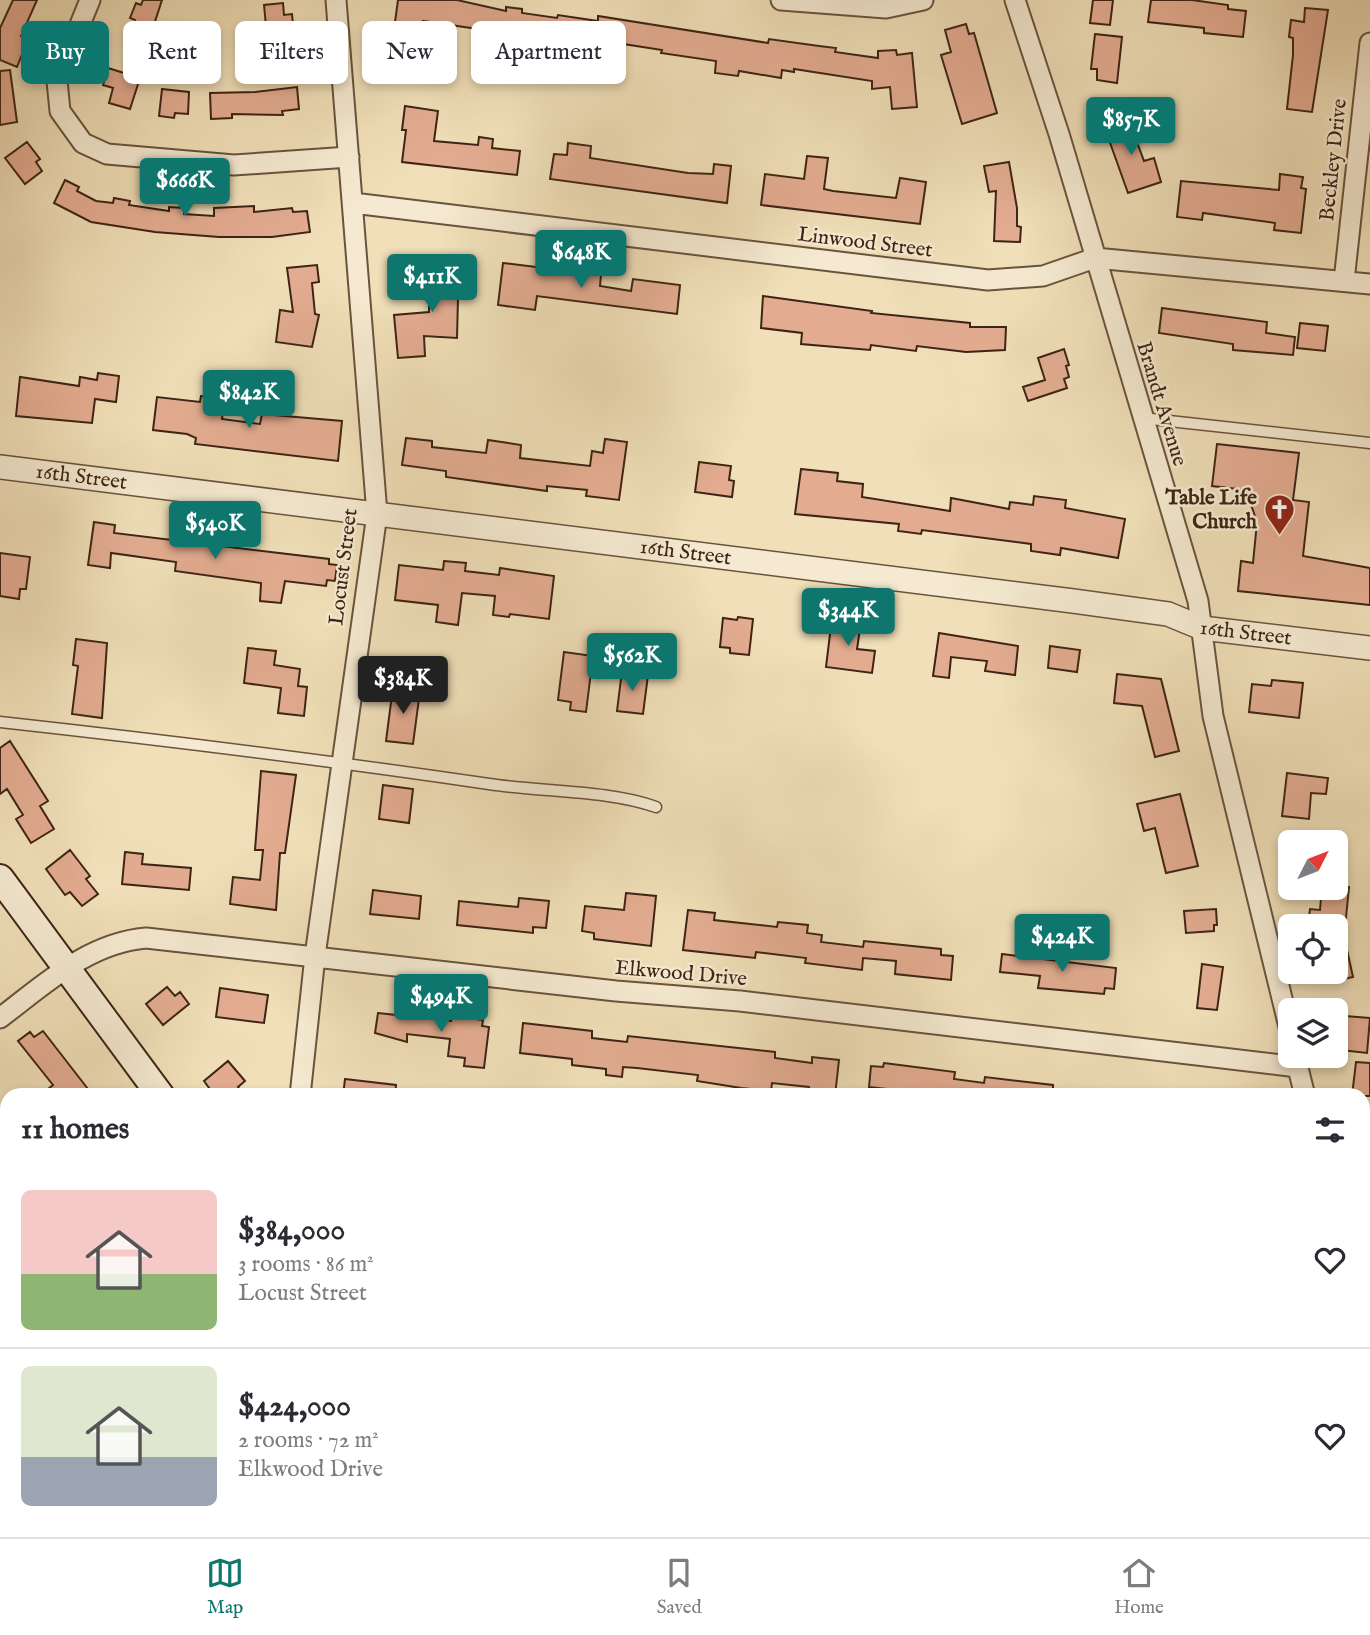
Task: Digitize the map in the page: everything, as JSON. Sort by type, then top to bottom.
[{"type":"main road","points":[[0,878],[155,1088]]},
{"type":"street","points":[[90,0],[57,81],[60,111],[83,143],[107,154],[234,165],[349,157]]},
{"type":"street","name":"Locust Street","points":[[301,1088],[314,956],[377,514],[336,0]]},
{"type":"street","points":[[781,0],[886,8],[923,0]]},
{"type":"street","name":"Brandt Avenue","points":[[1015,0],[1197,597],[1213,716],[1282,998]]},
{"type":"street","name":"Beckley Drive","points":[[1344,281],[1370,43]]},
{"type":"street","name":"Linwood Street","points":[[353,203],[988,280],[1042,276],[1095,258],[1370,284]]},
{"type":"street","name":"16th Street","points":[[0,467],[1168,614],[1202,628],[1370,648]]},
{"type":"street","name":"Elkwood Drive","points":[[0,1018],[66,968],[94,952],[124,940],[146,938],[616,991],[740,1001],[1278,1059]]},
{"type":"street","points":[[1299,1068],[1303,1088]]},
{"type":"lane","points":[[1142,418],[1370,443]]},
{"type":"lane","points":[[0,722],[341,763],[539,791],[636,800],[656,807]]},
{"type":"building","points":[[13,0],[37,0],[28,21],[21,21],[21,57],[17,67],[0,60],[0,28]]},
{"type":"building","points":[[143,0],[162,0],[155,21],[135,21],[130,18],[136,3],[141,5]]},
{"type":"building","points":[[398,0],[457,0],[506,11],[506,7],[522,9],[522,13],[598,21],[471,21],[471,28],[457,26],[457,21],[395,21]]},
{"type":"building","points":[[1093,0],[1113,0],[1110,25],[1090,23]]},
{"type":"building","points":[[1151,0],[1192,0],[1228,5],[1228,9],[1246,11],[1243,37],[1204,33],[1204,28],[1148,22]]},
{"type":"building","points":[[283,3],[284,15],[292,14],[293,21],[266,21],[264,5]]},
{"type":"building","points":[[1305,8],[1328,10],[1312,112],[1287,109],[1293,55],[1293,38],[1289,37],[1291,20],[1304,22]]},
{"type":"building","points":[[598,16],[768,43],[769,39],[836,48],[835,52],[878,58],[878,51],[896,50],[897,55],[912,53],[917,107],[892,109],[890,87],[872,89],[872,81],[794,69],[794,72],[782,70],[781,78],[739,71],[738,76],[715,73],[716,61],[661,53],[662,50],[626,44],[626,21],[598,21]]},
{"type":"building","points":[[966,24],[969,34],[974,33],[997,113],[962,124],[941,55],[951,52],[945,30]]},
{"type":"building","points":[[1095,34],[1122,37],[1117,83],[1097,80],[1097,69],[1091,69]]},
{"type":"building","points":[[109,68],[123,73],[123,84],[138,84],[130,109],[109,103],[113,88],[103,85],[109,84]]},
{"type":"building","points":[[10,70],[17,122],[0,125],[0,71]]},
{"type":"building","points":[[297,87],[299,109],[282,111],[283,115],[232,114],[232,118],[211,119],[210,93]]},
{"type":"building","points":[[162,89],[189,92],[188,114],[175,113],[174,118],[159,116]]},
{"type":"building","points":[[405,106],[438,111],[434,141],[478,145],[479,137],[493,139],[492,148],[520,151],[517,175],[402,162],[406,130],[402,130]]},
{"type":"building","points":[[1128,118],[1144,161],[1154,158],[1161,182],[1128,193],[1104,126]]},
{"type":"building","points":[[27,142],[40,159],[36,162],[42,171],[25,184],[5,158]]},
{"type":"building","points":[[568,143],[591,146],[590,158],[688,173],[713,174],[714,164],[731,166],[727,203],[550,179],[554,154],[567,155]]},
{"type":"building","points":[[807,156],[828,158],[824,189],[833,191],[896,198],[900,178],[926,182],[920,224],[761,205],[765,174],[804,179]]},
{"type":"building","points":[[1009,162],[1017,208],[1017,226],[1021,227],[1020,242],[994,241],[996,191],[989,192],[984,166]]},
{"type":"building","points":[[1280,174],[1303,177],[1301,188],[1306,189],[1301,233],[1274,230],[1275,223],[1203,213],[1202,220],[1177,217],[1181,181],[1279,190]]},
{"type":"building","points":[[65,180],[79,187],[77,191],[96,201],[113,203],[114,198],[130,201],[129,205],[169,211],[169,207],[184,208],[184,214],[214,216],[214,208],[254,206],[254,212],[292,208],[293,212],[307,211],[310,232],[272,237],[219,237],[155,232],[91,222],[54,203]]},
{"type":"building","points":[[503,263],[601,275],[600,286],[631,291],[633,279],[680,285],[677,314],[537,296],[535,310],[498,305]]},
{"type":"building","points":[[317,265],[319,282],[312,283],[315,314],[319,315],[312,347],[276,342],[280,310],[293,312],[287,268]]},
{"type":"building","points":[[444,265],[464,266],[462,298],[458,298],[457,338],[424,336],[425,356],[398,358],[394,315],[429,312],[430,271],[444,271]]},
{"type":"building","points":[[763,296],[872,311],[871,313],[970,323],[970,327],[1006,327],[1005,350],[966,352],[917,346],[916,351],[871,345],[870,350],[801,344],[802,333],[761,328]]},
{"type":"building","points":[[1162,308],[1267,322],[1266,333],[1295,337],[1293,355],[1233,350],[1233,344],[1159,333]]},
{"type":"building","points":[[1300,323],[1328,326],[1325,351],[1297,348]]},
{"type":"building","points":[[1064,349],[1069,365],[1066,366],[1069,377],[1064,379],[1067,388],[1028,401],[1023,387],[1045,380],[1038,358]]},
{"type":"building","points":[[98,373],[119,376],[116,402],[95,399],[92,423],[16,416],[20,377],[79,386],[80,377],[97,380]]},
{"type":"building","points":[[201,396],[225,399],[222,419],[260,424],[262,414],[342,421],[338,461],[195,444],[196,438],[187,434],[153,430],[157,397],[200,402]]},
{"type":"building","points":[[406,438],[432,441],[432,447],[486,453],[488,440],[521,445],[520,458],[590,466],[592,451],[603,453],[605,439],[627,442],[619,500],[586,496],[587,490],[547,486],[547,491],[446,477],[446,471],[402,465]]},
{"type":"building","name":"Table Life Church","points":[[1217,444],[1299,453],[1293,500],[1309,502],[1303,556],[1370,568],[1370,605],[1238,591],[1241,561],[1253,563],[1257,522],[1246,490],[1212,486]]},
{"type":"building","points":[[699,462],[731,466],[729,480],[734,481],[732,497],[695,492]]},
{"type":"building","points":[[801,469],[838,473],[837,481],[863,484],[862,497],[950,511],[951,498],[1009,509],[1010,502],[1033,505],[1034,496],[1066,500],[1065,508],[1125,519],[1118,558],[1061,548],[1060,555],[1031,551],[1031,544],[922,530],[921,534],[898,531],[899,524],[795,514]]},
{"type":"building","points":[[94,522],[115,525],[114,533],[329,559],[329,564],[337,565],[335,581],[327,580],[326,586],[285,581],[281,603],[260,601],[261,583],[175,571],[176,562],[111,553],[110,568],[88,565]]},
{"type":"building","points":[[0,553],[30,557],[26,589],[20,589],[19,599],[0,596]]},
{"type":"building","points":[[444,561],[466,563],[465,571],[499,575],[500,568],[554,576],[549,619],[510,614],[509,617],[493,615],[495,596],[462,593],[458,625],[436,622],[438,605],[395,600],[399,565],[443,570]]},
{"type":"building","points":[[738,617],[753,619],[749,655],[730,653],[730,648],[720,647],[723,618],[737,620]]},
{"type":"building","points":[[832,618],[861,622],[857,649],[875,651],[872,673],[826,667]]},
{"type":"building","points":[[939,633],[1018,646],[1015,675],[985,671],[987,661],[951,657],[949,678],[933,676]]},
{"type":"building","points":[[76,639],[107,643],[102,718],[72,714],[78,666],[73,665]]},
{"type":"building","points":[[1050,646],[1080,650],[1077,672],[1048,668]]},
{"type":"building","points":[[248,648],[276,651],[274,665],[300,669],[298,686],[307,687],[304,716],[278,713],[281,688],[244,683]]},
{"type":"building","points":[[564,652],[593,656],[586,712],[570,710],[571,702],[558,700]]},
{"type":"building","points":[[622,671],[648,675],[643,714],[617,711]]},
{"type":"building","points":[[1117,674],[1161,679],[1179,751],[1155,757],[1142,706],[1114,703]]},
{"type":"building","points":[[1272,680],[1303,683],[1299,718],[1249,712],[1252,684],[1271,686]]},
{"type":"building","points":[[393,687],[420,691],[413,744],[386,741]]},
{"type":"building","points":[[10,741],[48,801],[40,806],[54,829],[31,843],[16,819],[23,815],[7,789],[0,794],[0,748]]},
{"type":"building","points":[[261,771],[296,775],[285,853],[280,853],[276,910],[230,904],[233,877],[260,880],[263,850],[255,850]]},
{"type":"building","points":[[1287,773],[1328,778],[1326,794],[1311,793],[1309,819],[1282,816]]},
{"type":"building","points":[[383,785],[413,789],[409,823],[379,819]]},
{"type":"building","points":[[1180,794],[1198,866],[1166,873],[1155,828],[1144,831],[1137,804]]},
{"type":"building","points":[[70,850],[90,876],[86,879],[98,894],[82,906],[70,892],[65,895],[46,869]]},
{"type":"building","points":[[125,852],[143,854],[142,864],[191,868],[189,890],[122,884]]},
{"type":"building","points":[[373,890],[421,896],[419,919],[370,914]]},
{"type":"building","points":[[626,893],[656,896],[651,946],[594,939],[594,933],[582,931],[585,906],[624,910]]},
{"type":"building","points":[[519,898],[549,901],[546,928],[533,927],[533,933],[457,925],[459,901],[518,907]]},
{"type":"building","points":[[1321,900],[1348,900],[1346,914],[1309,914],[1310,909],[1320,910]]},
{"type":"building","points":[[1216,909],[1217,925],[1214,925],[1214,931],[1186,933],[1184,911]]},
{"type":"building","points":[[688,910],[715,913],[714,920],[777,927],[778,922],[808,925],[807,933],[822,935],[821,942],[863,947],[864,941],[941,949],[941,955],[953,956],[951,980],[895,974],[896,961],[863,958],[862,970],[805,963],[806,958],[756,952],[755,958],[683,950]]},
{"type":"building","points":[[1002,954],[1116,968],[1114,989],[1105,988],[1104,994],[1038,988],[1040,976],[1000,972]]},
{"type":"building","points":[[1348,954],[1353,977],[1348,978]]},
{"type":"building","points":[[1202,964],[1223,967],[1217,1010],[1197,1008]]},
{"type":"building","points":[[167,987],[175,996],[180,992],[189,1004],[163,1025],[146,1004]]},
{"type":"building","points":[[220,988],[268,995],[264,1023],[216,1017]]},
{"type":"building","points":[[378,1013],[451,1021],[452,1016],[483,1020],[482,1026],[489,1027],[484,1068],[464,1066],[465,1058],[448,1056],[450,1039],[407,1034],[407,1042],[375,1033]]},
{"type":"building","points":[[1348,1016],[1370,1018],[1367,1053],[1348,1051]]},
{"type":"building","points":[[523,1023],[592,1031],[592,1038],[627,1042],[628,1036],[775,1052],[775,1058],[812,1063],[812,1057],[839,1060],[836,1088],[809,1088],[772,1083],[771,1088],[741,1088],[697,1081],[698,1075],[637,1068],[623,1067],[622,1077],[606,1075],[606,1069],[572,1065],[572,1059],[520,1053]]},
{"type":"building","points":[[43,1031],[87,1088],[49,1088],[53,1085],[18,1041],[30,1032],[34,1037]]},
{"type":"building","points":[[228,1061],[245,1081],[239,1088],[209,1088],[204,1081]]},
{"type":"building","points":[[1356,1062],[1370,1063],[1370,1088],[1353,1088]]},
{"type":"building","points":[[884,1063],[955,1072],[954,1079],[984,1083],[985,1077],[1053,1085],[1053,1088],[869,1087],[871,1066],[883,1067]]},
{"type":"building","points":[[345,1079],[396,1085],[396,1088],[344,1088]]},
{"type":"place","name":"Table Life Church","points":[[1280,537]]}]
